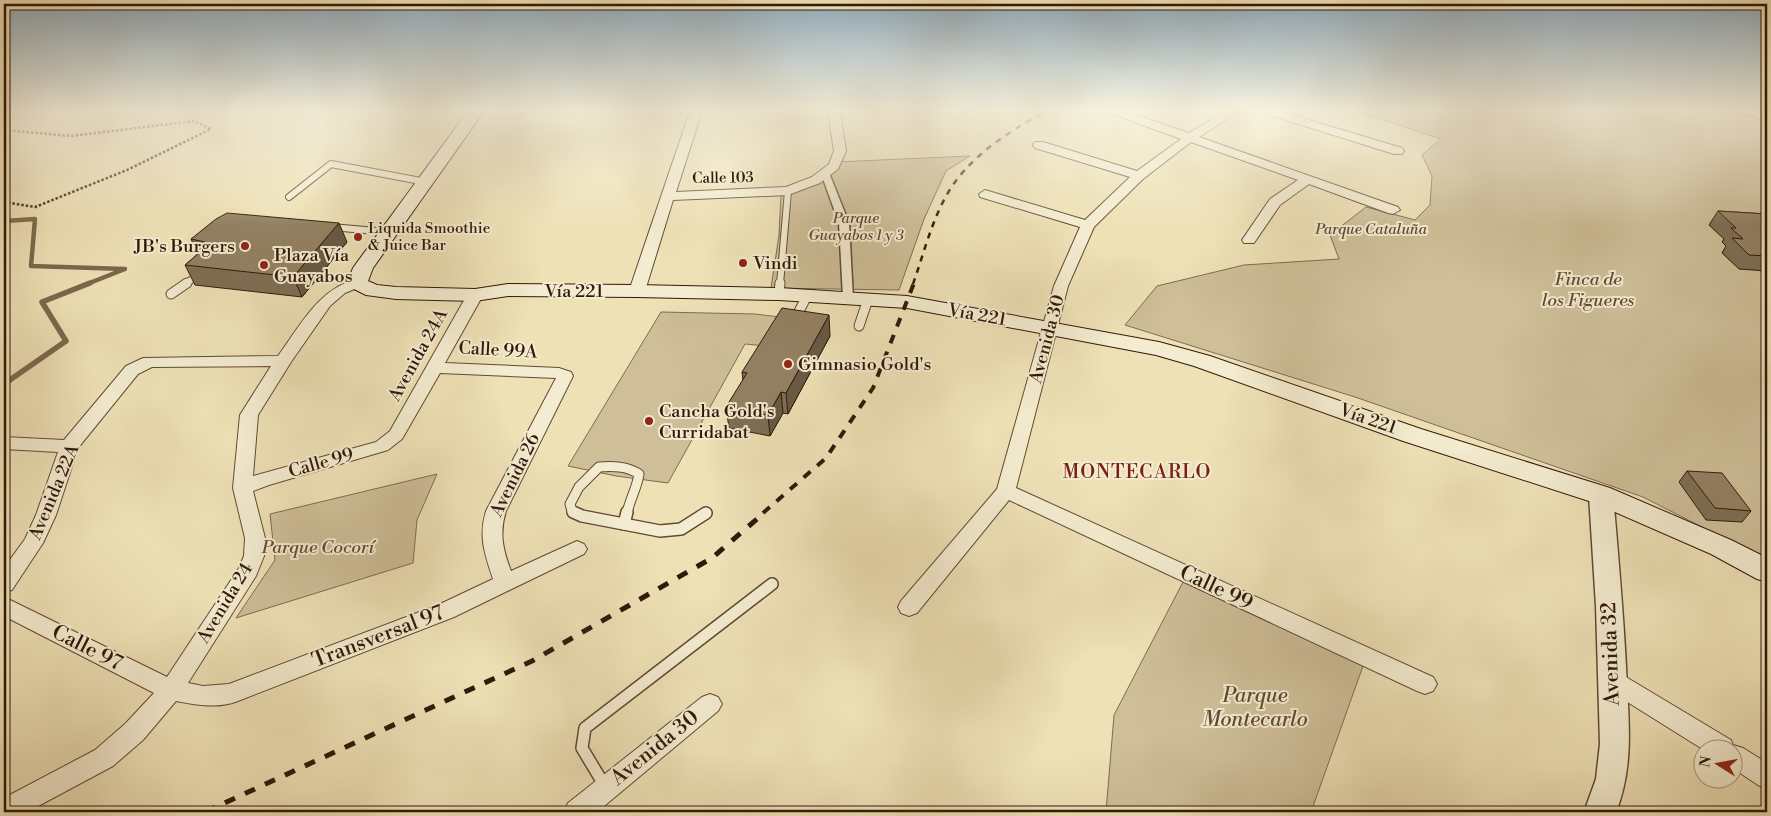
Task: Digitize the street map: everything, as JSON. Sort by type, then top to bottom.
[{"type":"main road","points":[[357,283],[363,268],[449,149]]},
{"type":"main road","name":"Vía 221","points":[[357,283],[373,291],[475,295],[508,290],[637,291],[779,294],[907,302],[1159,349],[1202,361],[1412,435],[1601,495],[1721,548],[1767,571]]},
{"type":"street","points":[[637,291],[683,149]]},
{"type":"street","points":[[840,149],[830,170],[844,223],[858,299]]},
{"type":"street","points":[[1052,149],[1139,176]]},
{"type":"street","name":"Avenida 30","points":[[909,607],[1006,491],[1061,286],[1088,225],[1139,176],[1175,149]]},
{"type":"street","points":[[1225,149],[1393,210]]},
{"type":"street","points":[[1392,149],[1398,151]]},
{"type":"street","name":"Calle 103","points":[[667,196],[788,191],[816,180],[830,170]]},
{"type":"street","points":[[1249,240],[1275,202],[1308,179]]},
{"type":"street","points":[[985,194],[1088,225]]},
{"type":"street","name":"Avenida 24","points":[[4,811],[104,758],[134,732],[171,690],[249,570],[254,556],[255,538],[243,488],[249,415],[283,361],[325,303],[340,290],[357,283]]},
{"type":"street","name":"Avenida 24A","points":[[396,435],[475,295]]},
{"type":"street","name":"Avenida 22A","points":[[4,584],[33,543],[46,515],[69,446],[132,370],[149,362],[283,361]]},
{"type":"street","name":"Calle 99A","points":[[435,368],[559,373]]},
{"type":"street","name":"Avenida 26","points":[[506,584],[490,537],[491,524],[564,376],[559,373]]},
{"type":"street","name":"Calle 99","points":[[243,488],[262,480],[382,446],[396,435]]},
{"type":"street","points":[[4,443],[69,446]]},
{"type":"street","name":"Calle 99","points":[[1006,491],[1425,684]]},
{"type":"street","name":"Avenida 32","points":[[1600,812],[1612,772],[1615,738],[1610,611],[1601,495]]},
{"type":"street","name":"Transversal 97","points":[[171,690],[203,696],[230,694],[446,611],[577,549]]},
{"type":"street","name":"Calle 97","points":[[4,606],[171,690]]},
{"type":"street","points":[[1613,681],[1706,738]]},
{"type":"street","name":"Avenida 30","points":[[577,812],[710,704]]},
{"type":"street","points":[[1744,762],[1767,777]]},
{"type":"lane","points":[[290,197],[331,164],[426,182]]},
{"type":"lane","points":[[779,294],[788,191]]},
{"type":"lane","points":[[321,226],[388,232]]},
{"type":"lane","points":[[171,294],[205,270]]},
{"type":"lane","points":[[796,317],[807,296]]},
{"type":"lane","points":[[858,299],[859,326]]},
{"type":"lane","points":[[624,524],[629,502],[638,483],[639,474],[635,470],[598,466],[579,487],[570,504],[572,511],[582,516],[614,523],[660,530],[681,529],[706,513]]},
{"type":"lane","points":[[606,788],[582,748],[585,728],[772,584]]},
{"type":"path","points":[[4,202],[35,207],[127,170],[170,149]]},
{"type":"green space","name":"Finca de los Figueres","points":[[1429,149],[1767,149],[1767,560],[1643,497],[1355,397],[1125,325],[1157,286],[1244,265],[1339,259],[1330,235],[1366,207],[1415,220],[1430,205],[1432,176],[1422,155]]},
{"type":"green space","name":"Parque Guayabos 1 y 3","points":[[970,156],[946,171],[924,219],[899,290],[771,288],[779,235],[781,194],[811,182],[836,162]]},
{"type":"green space","name":"Cancha Gold's Curridabat","points":[[661,312],[755,314],[780,317],[766,346],[745,344],[668,483],[616,476],[568,466]]},
{"type":"green space","name":"Parque Cocorí","points":[[437,474],[417,520],[413,563],[236,618],[275,560],[270,514]]},
{"type":"green space","name":"Parque Montecarlo","points":[[1183,582],[1363,666],[1311,812],[1106,812],[1114,715]]},
{"type":"building","points":[[1718,211],[1767,214],[1767,256],[1749,255],[1732,238],[1743,239],[1731,228],[1736,228]]},
{"type":"building","points":[[227,213],[339,223],[293,277],[185,265],[207,246],[205,242],[191,239],[216,219]]},
{"type":"building","points":[[782,308],[829,315],[786,393],[781,392],[768,415],[726,407],[747,373],[742,372]]},
{"type":"building","points":[[1687,471],[1722,473],[1751,511],[1715,508]]},
{"type":"building","points":[[1639,808],[1645,812],[1636,812]]},
{"type":"waterway","points":[[4,221],[35,219],[31,266],[125,269],[87,284]]},
{"type":"waterway","points":[[4,384],[66,341],[42,302],[90,283]]},
{"type":"railway","points":[[913,284],[929,236],[949,191],[968,166],[987,149]]},
{"type":"railway","points":[[763,513],[826,458],[873,388],[914,283]]},
{"type":"railway","points":[[205,812],[532,661],[712,558],[765,512]]},
{"type":"place","name":"Liquida Smoothie & Juice Bar","points":[[358,237]]},
{"type":"place","name":"JB's Burgers","points":[[245,246]]},
{"type":"place","name":"Vindi","points":[[743,263]]},
{"type":"place","name":"Plaza Vía Guayabos","points":[[264,265]]},
{"type":"place","name":"Gimnasio Gold's","points":[[788,364]]},
{"type":"place","name":"Cancha Gold's Curridabat","points":[[649,421]]},
{"type":"district","name":"MONTECARLO","points":[[1137,472]]},
{"type":"park label","name":"Parque Cataluña","points":[[1371,229]]}]
